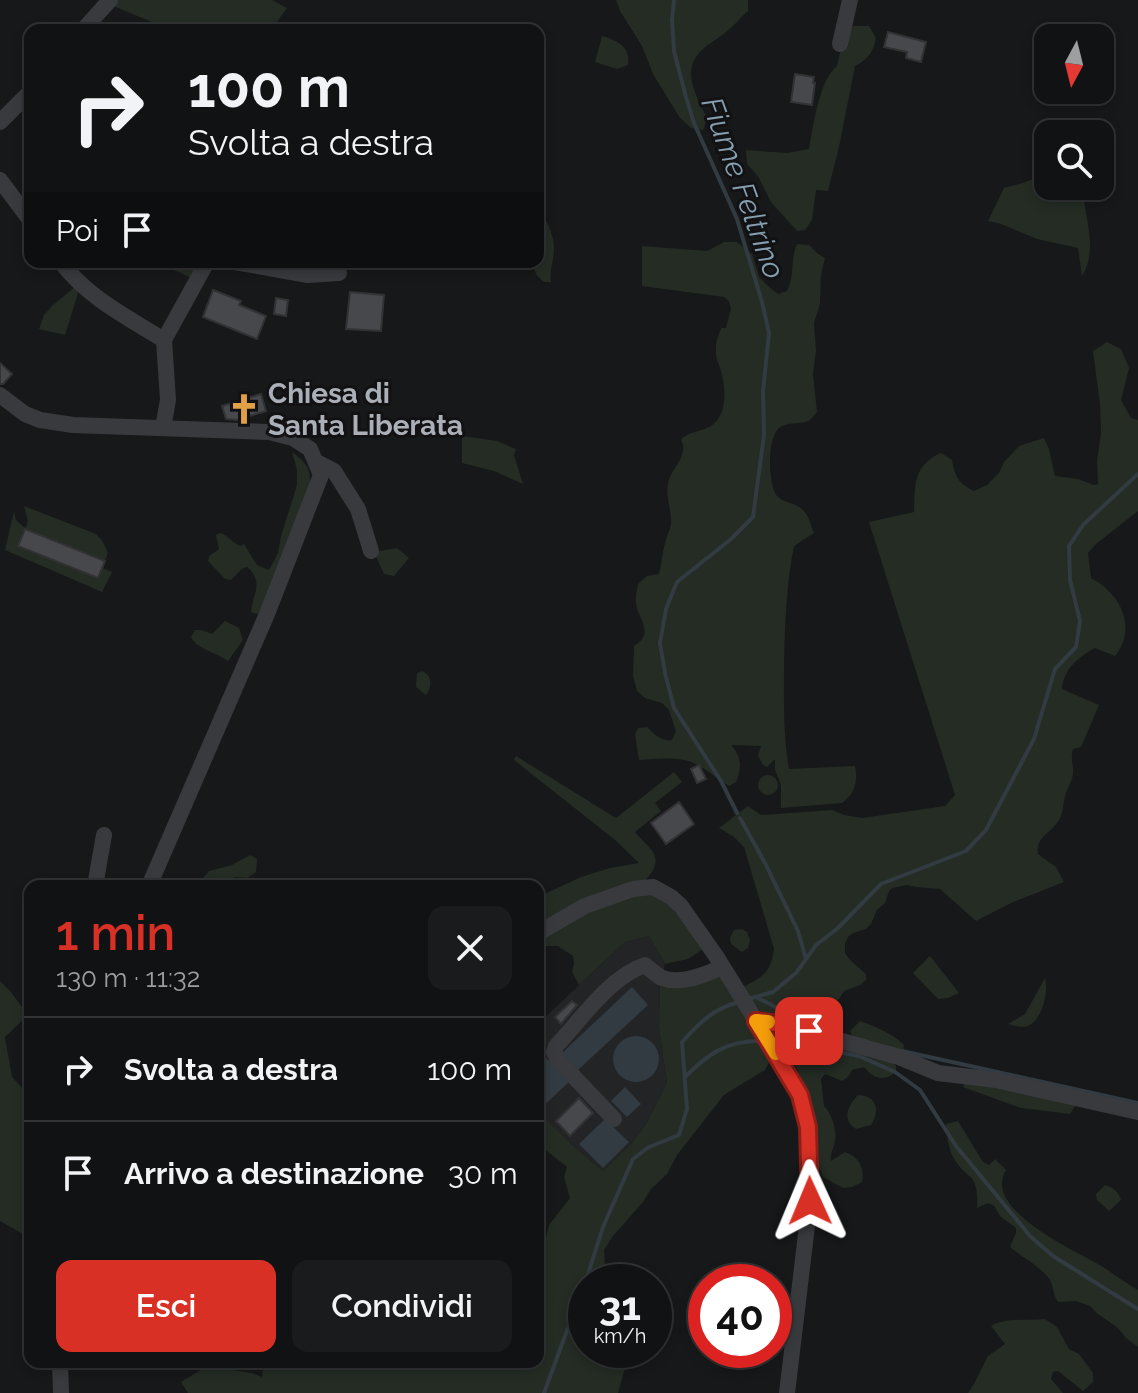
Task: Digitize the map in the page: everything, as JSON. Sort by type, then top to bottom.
[{"type":"street","points":[[88,24],[110,0]]},
{"type":"street","points":[[840,44],[850,0]]},
{"type":"street","points":[[0,122],[24,98]]},
{"type":"street","points":[[0,180],[24,212]]},
{"type":"street","points":[[66,268],[96,298],[164,340]]},
{"type":"street","points":[[163,428],[168,400],[164,340],[204,268]]},
{"type":"street","points":[[269,268],[308,275],[339,273]]},
{"type":"street","points":[[0,395],[25,414],[40,420],[73,425],[269,432],[293,438],[310,449],[321,475],[267,614],[152,880]]},
{"type":"street","points":[[315,461],[334,471],[358,509],[371,551]]},
{"type":"street","points":[[96,880],[104,835]]},
{"type":"street","points":[[544,930],[585,906],[633,889],[653,887],[671,897],[681,906],[722,967],[800,1095],[808,1127],[810,1201],[787,1393]]},
{"type":"street","points":[[614,1119],[558,1060],[554,1052],[556,1046],[605,992],[633,969],[645,965],[662,978],[686,979],[704,976],[722,967]]},
{"type":"street","points":[[756,1021],[785,1025],[886,1053],[938,1073],[996,1080],[1138,1112]]},
{"type":"street","points":[[60,1368],[61,1393]]},
{"type":"shaded area","points":[[116,0],[272,0],[287,8],[275,24],[157,24],[111,5]]},
{"type":"shaded area","points":[[616,0],[748,0],[748,11],[702,50],[691,69],[693,86],[707,118],[703,130],[691,128],[680,118],[653,74],[642,46]]},
{"type":"shaded area","points":[[869,26],[876,38],[875,43],[869,55],[855,66],[828,191],[816,190],[812,220],[805,230],[797,231],[771,202],[758,176],[747,164],[746,150],[787,153],[809,149],[821,93],[837,66],[846,27]]},
{"type":"shaded area","points":[[602,36],[622,45],[627,53],[628,65],[617,69],[595,62]]},
{"type":"shaded area","points":[[1034,178],[1034,200],[1084,200],[1090,248],[1082,276],[1078,248],[1037,239],[988,221],[1004,188]]},
{"type":"shaded area","points":[[544,217],[554,244],[551,282],[544,282],[534,268],[544,268]]},
{"type":"shaded area","points":[[724,242],[737,242],[752,254],[759,277],[778,294],[787,291],[797,244],[809,245],[825,258],[820,304],[814,323],[816,351],[813,374],[817,412],[808,421],[778,429],[772,442],[770,462],[777,496],[802,509],[814,533],[794,546],[788,590],[784,704],[789,769],[855,766],[854,787],[842,803],[781,808],[781,785],[775,770],[775,759],[767,767],[763,765],[758,756],[761,746],[731,745],[739,758],[740,767],[736,782],[729,786],[689,761],[639,760],[635,734],[638,728],[647,727],[665,740],[672,740],[676,732],[669,710],[662,703],[645,698],[637,691],[633,676],[634,646],[645,632],[636,604],[638,584],[647,576],[659,574],[671,524],[668,486],[682,456],[681,440],[710,427],[721,414],[724,389],[716,346],[721,328],[726,328],[731,309],[724,297],[642,286],[642,246],[707,251]]},
{"type":"shaded area","points":[[173,268],[198,268],[191,278]]},
{"type":"shaded area","points":[[75,287],[79,290],[65,335],[39,329],[44,315]]},
{"type":"shaded area","points":[[1107,342],[1121,349],[1129,368],[1121,400],[1131,418],[1138,420],[1138,511],[1088,553],[1091,578],[1110,592],[1117,602],[1125,623],[1125,634],[1115,656],[1095,648],[1073,664],[1063,682],[1062,689],[1099,705],[1081,747],[1073,749],[1073,774],[1060,818],[1038,848],[1038,854],[1056,867],[1064,882],[976,921],[940,889],[907,885],[892,888],[871,924],[853,933],[845,944],[845,953],[866,974],[866,980],[844,991],[839,999],[817,1013],[808,1026],[770,1017],[761,1012],[743,987],[765,973],[774,949],[744,847],[719,828],[748,806],[761,815],[832,810],[862,818],[945,806],[955,795],[869,522],[914,512],[920,470],[941,453],[952,460],[961,483],[974,491],[987,485],[999,473],[1004,462],[1019,446],[1044,438],[1055,476],[1098,484],[1100,404],[1093,351]]},
{"type":"shaded area","points":[[462,436],[497,441],[516,449],[514,455],[523,484],[494,471],[462,463]]},
{"type":"shaded area","points":[[292,452],[308,468],[309,489],[261,613],[256,614],[251,612],[256,589],[252,573],[247,567],[231,580],[225,579],[208,561],[209,556],[219,549],[216,535],[220,533],[238,545],[244,544],[257,565],[269,570],[278,553],[297,485]]},
{"type":"shaded area","points":[[24,506],[96,534],[108,553],[105,561],[25,529],[18,546],[98,578],[102,568],[112,572],[102,592],[5,550],[14,511],[16,520],[25,528],[28,521]]},
{"type":"shaded area","points":[[397,548],[409,558],[394,576],[384,574],[374,552]]},
{"type":"shaded area","points":[[225,621],[239,628],[243,640],[228,661],[198,645],[191,637],[195,630],[212,634]]},
{"type":"shaded area","points":[[422,671],[430,682],[426,695],[416,687],[417,673]]},
{"type":"shaded area","points":[[516,756],[616,818],[674,772],[682,782],[655,803],[661,811],[635,832],[656,859],[646,880],[544,922],[544,894],[581,877],[639,863],[615,840],[514,760]]},
{"type":"shaded area","points":[[768,775],[775,778],[778,785],[775,792],[768,795],[761,792],[758,785],[761,778]]},
{"type":"shaded area","points":[[250,855],[257,859],[256,872],[247,878],[201,880],[209,871],[232,865]]},
{"type":"shaded area","points":[[628,893],[649,893],[674,908],[703,949],[688,959],[665,964],[649,936],[625,942],[579,985],[572,972],[573,956],[558,946],[544,946],[544,930]]},
{"type":"shaded area","points":[[742,929],[750,940],[748,948],[742,952],[731,944],[730,938],[734,930]]},
{"type":"shaded area","points":[[649,936],[665,964],[660,985],[659,1028],[667,1083],[646,1124],[632,1143],[603,1171],[544,1117],[544,1018],[625,942]]},
{"type":"shaded area","points":[[930,956],[959,993],[938,999],[913,973]]},
{"type":"shaded area","points":[[720,974],[772,1056],[765,1070],[724,1095],[677,1155],[667,1174],[613,1236],[604,1250],[605,1264],[568,1264],[568,1368],[625,1368],[618,1393],[188,1393],[181,1382],[204,1368],[220,1368],[262,1377],[263,1368],[544,1368],[544,1240],[549,1225],[570,1198],[564,1177],[567,1167],[544,1149],[544,1117],[603,1171],[632,1143],[646,1124],[667,1083],[659,1028],[660,985]]},
{"type":"shaded area","points":[[1045,978],[1045,998],[1041,1012],[1033,1023],[1025,1027],[1008,1024],[1025,1014]]},
{"type":"shaded area","points":[[0,981],[24,1010],[24,1019],[5,1037],[12,1077],[24,1090],[24,1235],[0,1221]]},
{"type":"shaded area","points":[[632,987],[648,1005],[578,1070],[562,1053]]},
{"type":"shaded area","points":[[860,1021],[899,1041],[904,1045],[903,1054],[853,1037],[850,1031]]},
{"type":"shaded area","points":[[790,1034],[892,1061],[896,1066],[896,1072],[883,1078],[871,1074],[864,1067],[852,1070],[842,1081],[825,1074],[821,1079],[824,1106],[832,1118],[835,1132],[831,1161],[845,1152],[854,1157],[862,1168],[862,1182],[852,1187],[843,1188],[823,1177],[811,1108],[798,1071],[780,1038]]},
{"type":"shaded area","points":[[636,1036],[652,1043],[659,1059],[652,1075],[636,1082],[620,1075],[613,1059],[620,1043]]},
{"type":"shaded area","points":[[544,1055],[569,1082],[544,1105]]},
{"type":"shaded area","points":[[965,1082],[1078,1102],[1070,1114],[1021,1108],[963,1087]]},
{"type":"shaded area","points":[[625,1087],[641,1104],[627,1117],[611,1101]]},
{"type":"shaded area","points":[[858,1095],[873,1101],[876,1114],[871,1125],[856,1129],[847,1117],[851,1103]]},
{"type":"shaded area","points":[[605,1119],[629,1142],[603,1168],[579,1144]]},
{"type":"shaded area","points":[[958,1121],[983,1162],[989,1165],[995,1159],[1006,1170],[1002,1184],[1006,1199],[1017,1212],[1050,1237],[1138,1290],[1138,1347],[1090,1306],[1076,1301],[1058,1302],[1048,1277],[1010,1247],[1016,1228],[1000,1216],[994,1206],[988,1203],[977,1208],[974,1182],[958,1165],[949,1145],[946,1124]]},
{"type":"shaded area","points":[[1105,1185],[1115,1190],[1121,1200],[1109,1211],[1097,1200],[1096,1194]]},
{"type":"shaded area","points":[[1045,1319],[1057,1327],[1069,1349],[1079,1354],[1093,1373],[1093,1382],[1083,1391],[1058,1371],[1053,1372],[1051,1379],[1063,1393],[968,1393],[988,1356],[1005,1344],[991,1326],[1010,1320]]},
{"type":"building","points":[[888,32],[926,42],[921,62],[906,58],[907,52],[884,47]]},
{"type":"building","points":[[795,74],[814,77],[812,105],[791,102]]},
{"type":"building","points":[[213,290],[241,301],[239,305],[266,316],[257,339],[203,317]]},
{"type":"building","points":[[350,292],[384,295],[381,331],[346,329]]},
{"type":"building","points":[[276,298],[288,300],[286,316],[274,314]]},
{"type":"building","points":[[0,363],[12,374],[3,384],[0,384]]},
{"type":"building","name":"Chiesa di Santa Liberata","points":[[261,394],[266,411],[237,420],[226,419],[222,406]]},
{"type":"building","points":[[25,529],[105,561],[98,578],[18,546]]},
{"type":"building","points":[[699,765],[706,779],[697,783],[691,769]]},
{"type":"building","points":[[679,802],[694,824],[666,844],[651,823]]},
{"type":"building","points":[[572,1001],[577,1005],[561,1024],[555,1017]]},
{"type":"building","points":[[579,1098],[593,1113],[570,1136],[556,1121]]},
{"type":"waterway","name":"Fiume Feltrino","points":[[674,0],[674,51],[686,97],[694,123],[737,219],[769,333],[763,391],[764,435],[753,517],[730,540],[677,582],[666,609],[660,643],[674,708],[721,781],[737,813]]},
{"type":"waterway","points":[[748,999],[773,992],[796,973],[816,945],[838,928],[881,884],[966,851],[986,830],[1034,739],[1055,669],[1076,647],[1080,621],[1070,580],[1069,546],[1083,525],[1138,474]]},
{"type":"waterway","name":"Fiume Feltrino","points":[[740,818],[798,931],[806,959]]},
{"type":"waterway","points":[[756,997],[835,1031]]},
{"type":"waterway","name":"Fiume Feltrino","points":[[544,1393],[603,1227],[633,1159],[649,1147],[679,1135],[687,1109],[682,1042],[708,1017],[739,1002]]},
{"type":"waterway","points":[[685,1077],[718,1050],[737,1043],[759,1041]]},
{"type":"waterway","points":[[783,1042],[859,1056],[895,1072],[920,1090],[956,1146],[1030,1236],[1053,1256],[1138,1309]]},
{"type":"waterway","points":[[902,1051],[1138,1103]]},
{"type":"slow traffic","points":[[768,1022],[756,1021],[776,1053]]},
{"type":"place","name":"Chiesa di Santa Liberata","points":[[244,409]]},
{"type":"route","points":[[809,1031],[756,1021],[800,1095],[808,1127],[810,1201]]}]
